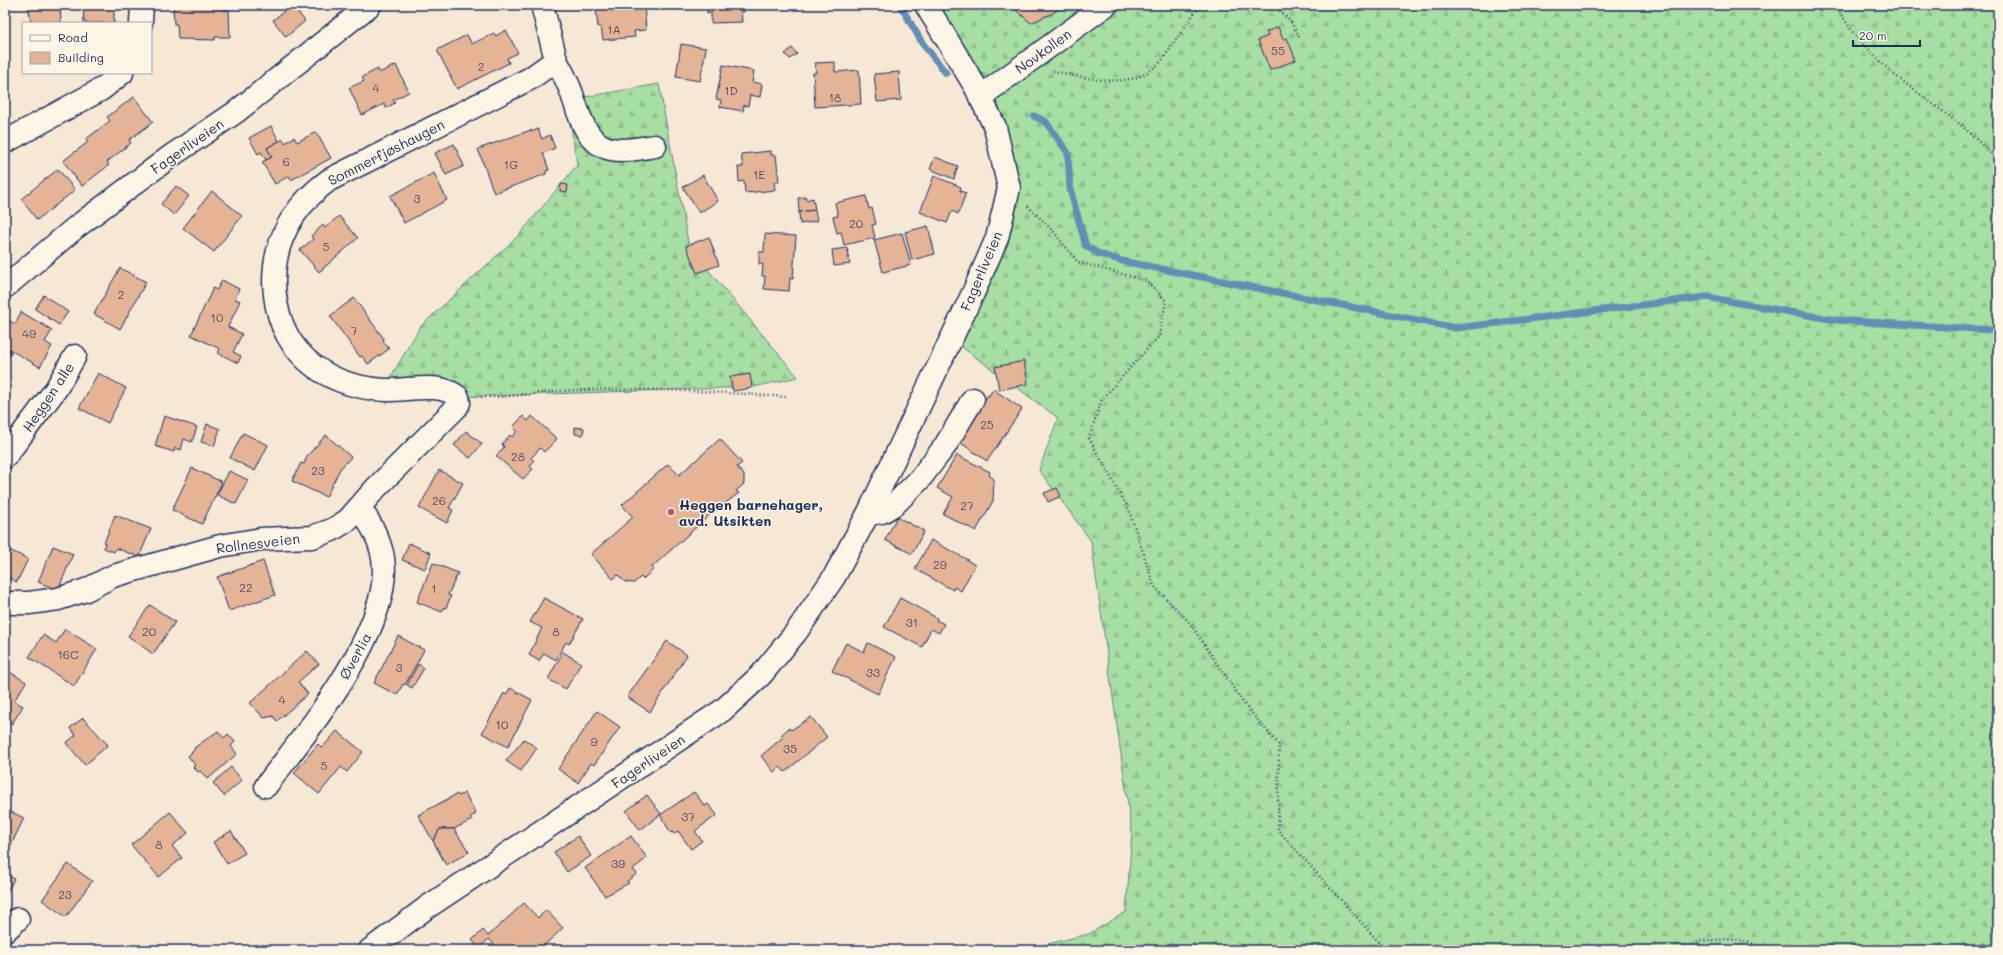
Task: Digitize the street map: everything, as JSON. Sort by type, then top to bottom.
[{"type":"street","points":[[142,5],[142,22]]},
{"type":"street","name":"Fagerliveien","points":[[5,287],[75,228],[170,156],[236,112],[370,5]]},
{"type":"street","points":[[542,5],[556,60],[571,93],[579,118],[597,143],[611,149],[632,150],[655,146]]},
{"type":"street","name":"Fagerliveien","points":[[370,950],[426,908],[723,710],[761,675],[797,631],[834,577],[868,514],[974,291],[997,238],[1009,188],[995,127],[980,97],[926,5]]},
{"type":"street","name":"Novkollen","points":[[980,97],[1106,5]]},
{"type":"street","name":"Sommerfjøshaugen","points":[[458,397],[445,389],[386,390],[357,387],[337,380],[317,369],[298,353],[286,334],[278,311],[274,263],[281,241],[296,212],[312,193],[329,180],[531,78],[556,60]]},
{"type":"street","points":[[5,142],[102,89],[121,74]]},
{"type":"street","name":"Heggen alle","points":[[5,456],[56,389],[75,356]]},
{"type":"street","name":"Rollnesveien","points":[[5,603],[29,603],[58,599],[86,590],[113,576],[220,546],[261,539],[312,536],[332,530],[348,520],[376,488],[456,408],[459,403],[458,397]]},
{"type":"street","points":[[868,514],[882,512],[895,504],[919,480],[945,446],[973,398]]},
{"type":"street","name":"Øverlia","points":[[266,786],[331,697],[356,659],[370,630],[379,603],[384,579],[382,550],[373,528],[360,508]]},
{"type":"path","points":[[1028,62],[1044,69],[1087,79],[1108,82],[1145,74],[1162,60],[1190,17],[1201,5]]},
{"type":"path","points":[[1274,5],[1291,22],[1300,39]]},
{"type":"path","points":[[1835,5],[1856,37],[1893,74],[1961,125],[1998,160]]},
{"type":"path","points":[[1009,188],[1053,231],[1078,262],[1147,281],[1166,301],[1159,336],[1102,399],[1089,438],[1129,510],[1154,586],[1190,623],[1244,704],[1279,745],[1278,830],[1386,950]]},
{"type":"path","points":[[458,397],[487,398],[583,390],[622,389],[721,392],[786,397]]},
{"type":"path","points":[[1679,950],[1683,946],[1691,945],[1700,941],[1726,939],[1750,942],[1764,950]]},
{"type":"path","points":[[1956,950],[1984,944],[1998,946]]},
{"type":"green space","points":[[928,5],[1998,5],[1998,950],[1023,950],[1089,934],[1126,912],[1132,833],[1091,541],[1039,470],[1058,418],[951,339],[1013,184]]},
{"type":"green space","points":[[659,84],[689,247],[798,377],[754,387],[460,397],[386,385],[420,327],[519,235],[577,165],[567,100]]},
{"type":"building","points":[[28,5],[60,5],[61,22],[31,22]]},
{"type":"building","points":[[83,5],[114,5],[114,22],[84,22]]},
{"type":"building","points":[[173,5],[224,5],[224,10],[229,10],[230,37],[215,37],[215,40],[178,39],[177,24],[174,24]]},
{"type":"building","points":[[292,5],[305,21],[286,37],[273,20]]},
{"type":"building","points":[[599,5],[644,5],[646,30],[634,31],[635,37],[603,40],[601,27],[598,27],[596,9],[600,8]]},
{"type":"building","points":[[707,5],[744,5],[744,12],[741,12],[742,22],[711,23],[711,12],[707,13]]},
{"type":"building","points":[[1010,5],[1063,5],[1053,13],[1031,23]]},
{"type":"building","points":[[1278,27],[1283,39],[1287,38],[1296,60],[1270,70],[1258,40],[1268,36],[1266,32]]},
{"type":"building","points":[[506,30],[518,53],[507,58],[509,63],[457,89],[437,50],[467,35],[472,44],[494,33],[496,36]]},
{"type":"building","points":[[681,44],[706,48],[700,81],[676,77]]},
{"type":"building","points":[[792,48],[797,54],[790,59],[785,54]]},
{"type":"building","points":[[835,62],[835,72],[859,70],[861,104],[815,107],[813,73],[816,73],[815,63]]},
{"type":"building","points":[[396,65],[409,92],[393,100],[395,103],[386,108],[384,104],[362,115],[349,88],[364,81],[362,77],[378,69],[379,73]]},
{"type":"building","points":[[723,65],[754,71],[752,82],[762,84],[760,97],[750,95],[748,106],[744,105],[743,111],[720,107],[721,100],[716,99]]},
{"type":"building","points":[[899,72],[901,100],[877,102],[874,74]]},
{"type":"building","points":[[134,97],[153,122],[129,140],[131,143],[107,162],[109,165],[82,186],[63,161],[88,142],[86,139],[110,121],[107,117]]},
{"type":"building","points":[[271,126],[279,141],[267,148],[272,157],[266,160],[261,152],[258,154],[249,138]]},
{"type":"building","points":[[538,129],[542,139],[550,135],[555,148],[543,153],[549,170],[546,171],[546,174],[494,193],[478,149],[531,130],[531,132]]},
{"type":"building","points":[[316,132],[331,158],[291,180],[289,176],[275,184],[262,162],[272,157],[267,148],[283,139],[285,143],[294,137],[297,142]]},
{"type":"building","points":[[454,144],[464,166],[446,175],[435,153]]},
{"type":"building","points":[[771,151],[771,155],[776,155],[779,182],[774,182],[775,190],[745,193],[744,181],[739,182],[738,167],[743,167],[741,154]]},
{"type":"building","points":[[935,157],[958,166],[954,179],[930,169]]},
{"type":"building","points":[[58,169],[75,190],[37,220],[21,199]]},
{"type":"building","points":[[434,173],[447,200],[404,223],[390,196]]},
{"type":"building","points":[[703,175],[718,201],[699,213],[683,187]]},
{"type":"building","points":[[934,176],[961,187],[960,191],[966,193],[958,214],[952,211],[947,223],[920,212]]},
{"type":"building","points":[[561,184],[568,185],[567,192],[560,191]]},
{"type":"building","points":[[176,186],[189,196],[174,215],[161,204]]},
{"type":"building","points":[[212,191],[242,216],[214,252],[183,228]]},
{"type":"building","points":[[866,196],[869,209],[872,208],[876,224],[872,225],[875,238],[844,245],[841,232],[837,233],[833,217],[838,216],[835,203]]},
{"type":"building","points":[[806,197],[806,200],[813,198],[815,210],[799,212],[798,198]]},
{"type":"building","points":[[815,210],[817,221],[800,224],[799,212]]},
{"type":"building","points":[[339,216],[358,238],[319,272],[300,250],[313,239],[311,236],[323,225],[325,228]]},
{"type":"building","points":[[928,226],[935,254],[912,260],[905,232]]},
{"type":"building","points":[[902,233],[911,265],[883,272],[874,240]]},
{"type":"building","points":[[765,234],[796,236],[793,279],[790,278],[789,291],[764,289],[765,276],[762,276],[763,264],[759,264],[759,252],[764,252]]},
{"type":"building","points":[[709,237],[719,265],[697,273],[686,246]]},
{"type":"building","points":[[847,248],[850,264],[834,266],[832,250]]},
{"type":"building","points":[[120,268],[146,282],[120,329],[94,314]]},
{"type":"building","points":[[222,280],[239,289],[235,299],[240,301],[228,327],[242,334],[233,352],[241,356],[238,363],[218,353],[220,349],[191,335],[213,288],[217,290]]},
{"type":"building","points":[[44,295],[68,312],[59,325],[35,309]]},
{"type":"building","points":[[354,298],[384,339],[383,341],[389,349],[368,364],[362,356],[360,357],[330,316]]},
{"type":"building","points":[[21,312],[52,330],[45,342],[52,346],[40,367],[5,347],[5,340],[9,332],[5,329],[10,321],[15,324]]},
{"type":"building","points":[[5,348],[11,352],[5,363]]},
{"type":"building","points":[[1024,361],[1028,384],[999,390],[995,367]]},
{"type":"building","points":[[98,373],[126,388],[108,423],[79,408]]},
{"type":"building","points":[[750,374],[752,388],[733,391],[730,377]]},
{"type":"building","points":[[993,389],[1022,409],[987,461],[958,441]]},
{"type":"building","points":[[164,416],[197,427],[192,442],[184,439],[181,450],[175,448],[174,452],[155,446]]},
{"type":"building","points":[[523,416],[528,421],[532,416],[557,439],[544,452],[540,448],[531,458],[534,461],[530,466],[533,469],[523,479],[496,456],[504,447],[502,444],[510,435],[512,437],[517,431],[513,427]]},
{"type":"building","points":[[207,424],[220,429],[214,446],[201,442]]},
{"type":"building","points":[[575,427],[584,428],[583,435],[575,434]]},
{"type":"building","points":[[466,431],[482,444],[470,458],[454,445]]},
{"type":"building","points":[[243,433],[268,445],[255,471],[230,458]]},
{"type":"building","points":[[326,435],[351,457],[340,469],[326,497],[292,481],[301,463],[304,464],[307,456]]},
{"type":"building","points":[[720,439],[742,463],[737,467],[744,475],[744,484],[736,491],[739,493],[712,513],[652,567],[654,569],[643,579],[641,577],[634,583],[625,582],[618,575],[613,579],[591,554],[633,517],[622,505],[668,464],[679,475]]},
{"type":"building","points":[[957,455],[990,472],[989,475],[994,479],[993,501],[976,531],[943,514],[953,497],[937,488]]},
{"type":"building","points":[[192,468],[222,482],[202,524],[172,510]]},
{"type":"building","points":[[439,470],[463,483],[449,508],[453,510],[447,523],[419,508]]},
{"type":"building","points":[[229,471],[248,480],[236,504],[217,495]]},
{"type":"building","points":[[1057,488],[1061,496],[1048,502],[1044,493]]},
{"type":"building","points":[[115,515],[151,529],[139,557],[116,548],[114,552],[104,548],[104,543]]},
{"type":"building","points":[[897,517],[924,531],[912,554],[885,540]]},
{"type":"building","points":[[931,540],[975,565],[961,591],[954,587],[953,590],[915,569]]},
{"type":"building","points":[[409,543],[431,553],[425,569],[402,560]]},
{"type":"building","points":[[53,546],[73,554],[58,590],[38,582]]},
{"type":"building","points":[[5,548],[28,559],[17,582],[9,578],[5,587]]},
{"type":"building","points":[[263,561],[275,595],[229,611],[217,577]]},
{"type":"building","points":[[433,563],[458,573],[448,595],[451,596],[446,608],[444,607],[442,612],[417,602]]},
{"type":"building","points":[[544,598],[583,619],[569,644],[566,642],[556,660],[544,653],[539,661],[529,655],[542,628],[530,622]]},
{"type":"building","points":[[900,598],[937,618],[936,620],[944,624],[939,633],[931,629],[922,647],[884,627]]},
{"type":"building","points":[[150,605],[175,622],[153,654],[128,636]]},
{"type":"building","points":[[65,629],[97,649],[74,686],[29,657],[43,635],[56,643]]},
{"type":"building","points":[[398,636],[424,650],[405,685],[403,684],[397,695],[374,683]]},
{"type":"building","points":[[667,641],[687,655],[650,712],[627,697]]},
{"type":"building","points":[[846,643],[864,652],[868,643],[896,657],[878,694],[832,671]]},
{"type":"building","points":[[307,651],[319,664],[298,682],[308,694],[277,721],[273,716],[264,718],[250,703]]},
{"type":"building","points":[[563,652],[581,663],[566,689],[548,679]]},
{"type":"building","points":[[418,664],[424,668],[412,688],[407,685]]},
{"type":"building","points":[[5,669],[26,682],[14,701],[23,706],[12,724],[5,720]]},
{"type":"building","points":[[510,688],[532,700],[508,747],[482,733],[504,693],[506,695]]},
{"type":"building","points":[[597,711],[620,727],[594,765],[591,763],[578,783],[558,769]]},
{"type":"building","points":[[811,717],[827,737],[785,772],[780,767],[774,772],[761,756],[783,737],[781,735],[789,728],[791,730]]},
{"type":"building","points":[[83,718],[108,745],[85,765],[66,743],[76,735],[70,728]]},
{"type":"building","points":[[218,731],[224,738],[228,734],[235,742],[231,746],[237,754],[208,779],[200,771],[198,772],[193,767],[195,765],[188,756],[195,749],[194,748]]},
{"type":"building","points":[[337,731],[363,752],[347,772],[341,767],[319,794],[294,773],[318,744],[322,748]]},
{"type":"building","points":[[524,739],[537,748],[521,771],[506,761]]},
{"type":"building","points":[[231,767],[242,780],[224,796],[213,783]]},
{"type":"building","points":[[694,792],[705,806],[708,804],[717,815],[695,831],[702,841],[691,849],[678,831],[674,834],[673,832],[671,833],[660,815]]},
{"type":"building","points":[[465,793],[476,814],[470,817],[472,820],[454,829],[440,829],[433,841],[418,815],[457,794],[459,796]]},
{"type":"building","points":[[647,795],[661,814],[640,830],[626,811]]},
{"type":"building","points":[[5,809],[24,818],[8,851],[5,849]]},
{"type":"building","points":[[170,812],[188,833],[172,846],[182,858],[159,877],[131,845]]},
{"type":"building","points":[[440,829],[454,829],[469,852],[446,865],[433,841]]},
{"type":"building","points":[[231,831],[245,853],[227,864],[213,842]]},
{"type":"building","points":[[578,836],[591,856],[567,872],[554,852]]},
{"type":"building","points":[[631,836],[647,858],[633,869],[637,874],[627,881],[629,883],[605,896],[585,868]]},
{"type":"building","points":[[68,864],[92,881],[66,917],[42,900]]},
{"type":"building","points":[[5,873],[14,879],[5,896]]},
{"type":"building","points":[[524,903],[538,918],[546,910],[563,928],[539,950],[499,950],[489,939],[479,948],[472,940],[483,930],[488,936]]},
{"type":"waterway","points":[[900,5],[923,44],[946,73]]},
{"type":"waterway","points":[[1034,116],[1046,122],[1068,153],[1070,189],[1086,246],[1099,254],[1122,261],[1456,328],[1706,297],[1835,320],[1991,330],[1998,332]]},
{"type":"place","name":"Heggen barnehager, avd. Utsikten","points":[[671,512]]}]
